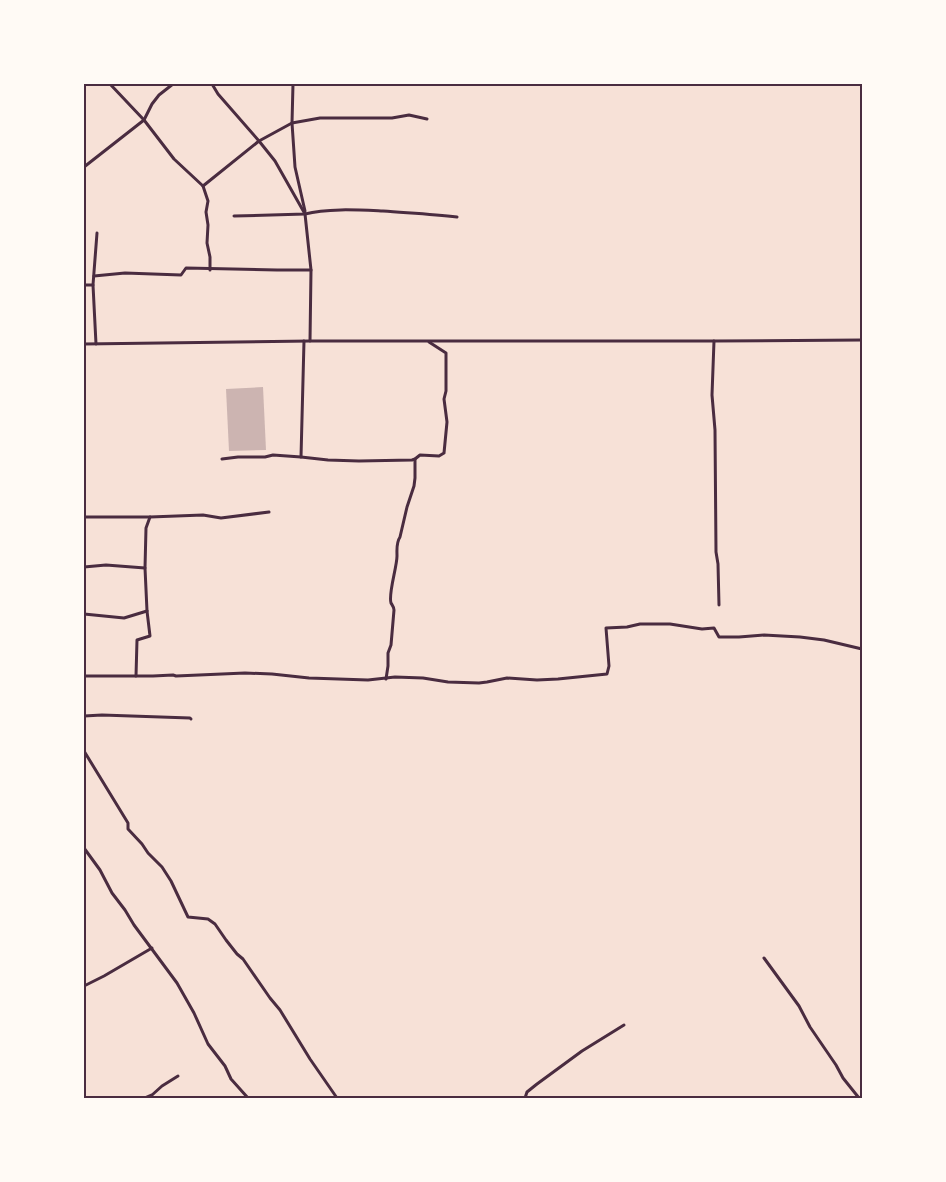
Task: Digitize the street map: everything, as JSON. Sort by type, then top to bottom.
[{"type":"street","points":[[110,84],[144,120],[174,159],[203,186],[208,201],[206,212],[210,270]]},
{"type":"street","points":[[84,166],[144,120],[152,104],[173,84]]},
{"type":"street","points":[[212,84],[218,94],[260,141],[275,161],[305,214]]},
{"type":"street","points":[[293,84],[292,123],[295,167],[305,214],[311,270],[310,341]]},
{"type":"street","points":[[203,186],[260,141],[292,123],[320,118],[392,118],[410,114],[427,119]]},
{"type":"street","points":[[234,216],[362,210],[424,213],[457,217]]},
{"type":"street","points":[[96,344],[93,285],[97,233]]},
{"type":"street","points":[[94,276],[125,273],[181,275],[186,268],[210,270],[311,270]]},
{"type":"street","points":[[84,285],[93,285]]},
{"type":"street","points":[[84,344],[304,341],[714,342],[862,340]]},
{"type":"street","points":[[301,456],[304,341]]},
{"type":"street","points":[[428,341],[446,353]]},
{"type":"street","points":[[222,459],[273,455],[359,462],[415,459],[420,454],[440,456],[444,453],[447,422],[444,399],[446,391],[446,341]]},
{"type":"street","points":[[714,342],[712,395],[715,430],[716,552],[719,604]]},
{"type":"street","points":[[386,679],[388,653],[392,636],[394,606],[391,603],[397,564],[397,541],[400,537],[414,486],[415,459]]},
{"type":"street","points":[[84,517],[203,515],[221,518],[270,512]]},
{"type":"street","points":[[136,676],[137,640],[150,636],[145,568],[146,528],[150,517]]},
{"type":"street","points":[[84,567],[106,565],[145,568]]},
{"type":"street","points":[[84,614],[124,618],[147,611]]},
{"type":"street","points":[[84,676],[206,676],[245,673],[368,680],[395,677],[423,678],[448,682],[479,683],[507,678],[558,679],[607,674],[609,666],[606,628],[640,624],[670,624],[702,629],[714,628],[719,637],[764,635],[800,637],[824,640],[862,649]]},
{"type":"street","points":[[84,716],[144,716],[190,718],[191,720]]},
{"type":"street","points":[[84,751],[128,824],[128,829],[162,867],[188,916],[208,919],[215,924],[280,1010],[337,1098]]},
{"type":"street","points":[[84,848],[134,925],[177,983],[194,1013],[208,1044],[225,1066],[232,1079],[248,1098]]},
{"type":"street","points":[[84,986],[152,948]]},
{"type":"street","points":[[764,958],[799,1006],[810,1027],[843,1078],[861,1098]]},
{"type":"street","points":[[525,1098],[527,1092],[536,1084],[624,1025]]},
{"type":"street","points":[[145,1098],[178,1076]]},
{"type":"building","points":[[263,387],[266,450],[229,451],[226,389]]}]
